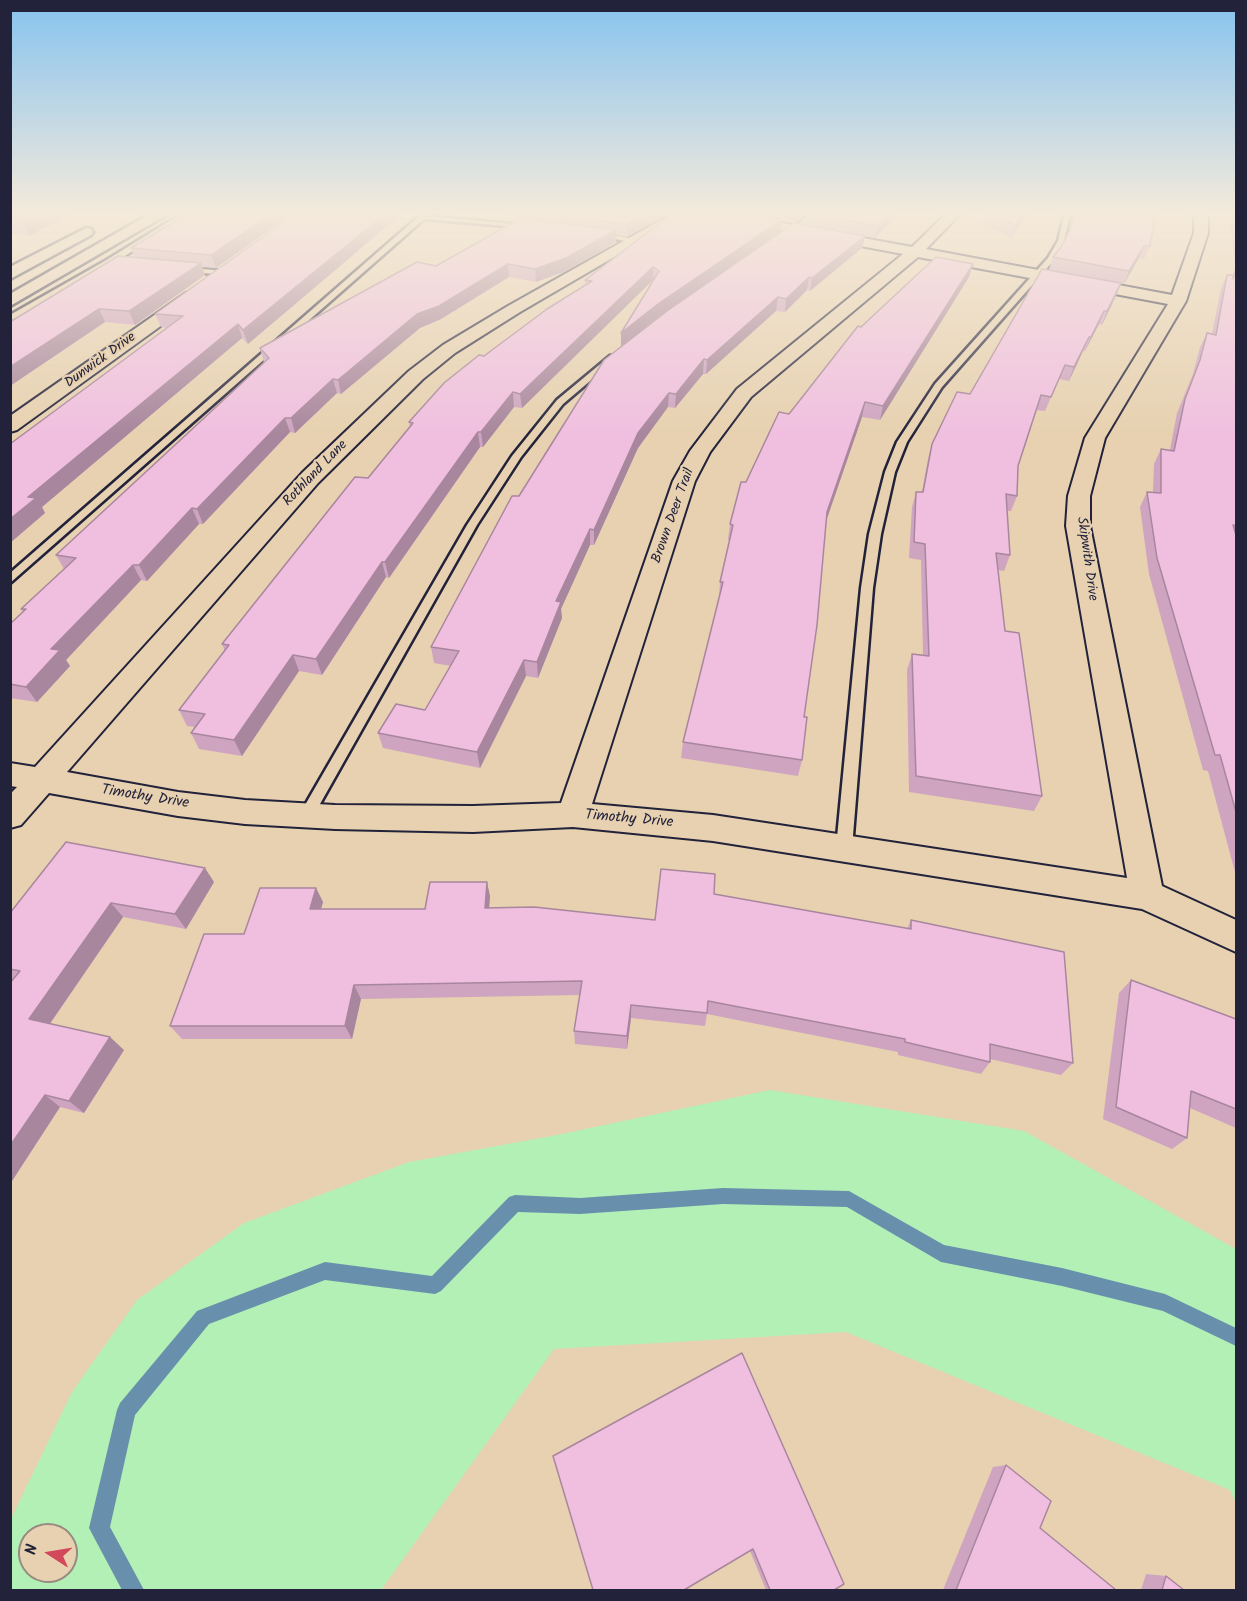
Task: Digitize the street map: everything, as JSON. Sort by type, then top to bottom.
[{"type":"main road","points":[[10,302],[38,286]]},
{"type":"street","name":"Dunwick Drive","points":[[10,426],[206,286]]},
{"type":"street","name":"Rothland Lane","points":[[10,816],[26,777],[310,478],[416,375],[449,349],[555,286]]},
{"type":"street","name":"Brown Deer Trail","points":[[573,815],[684,481],[700,451],[744,393],[874,286]]},
{"type":"street","points":[[1095,286],[1178,301]]},
{"type":"street","name":"Skipwith Drive","points":[[1147,895],[1078,526],[1079,496],[1095,438],[1178,301],[1183,286]]},
{"type":"street","name":"Timothy Drive","points":[[26,777],[178,804],[245,812],[306,816],[474,819],[573,815],[713,828],[1147,895],[1236,937]]},
{"type":"lane","points":[[10,319],[68,286]]},
{"type":"lane","points":[[10,580],[344,286]]},
{"type":"lane","points":[[844,848],[867,588],[875,534],[890,472],[902,442],[938,386],[1027,286]]},
{"type":"lane","points":[[306,816],[472,525],[517,456],[560,402],[621,352]]},
{"type":"green space","points":[[770,1090],[1024,1131],[1236,1249],[1236,1503],[1230,1490],[846,1332],[554,1349],[381,1590],[11,1590],[11,1519],[72,1392],[137,1300],[244,1223],[409,1162],[557,1135]]},
{"type":"building","points":[[69,286],[167,286],[129,311],[99,309],[10,367],[10,322]]},
{"type":"building","points":[[195,286],[297,286],[243,330],[238,324],[28,497],[36,498],[10,519],[10,444],[183,316],[155,314]]},
{"type":"building","points":[[374,286],[472,286],[439,306],[417,314],[338,380],[333,379],[291,418],[285,418],[197,509],[192,508],[139,565],[133,565],[51,649],[60,650],[26,687],[10,684],[10,624],[26,609],[21,609],[76,558],[56,555],[269,358],[260,348]]},
{"type":"building","points":[[584,286],[633,286],[520,394],[513,392],[481,432],[478,432],[385,562],[382,562],[316,659],[293,655],[234,740],[191,733],[205,714],[179,710],[229,645],[222,644],[355,477],[368,478],[413,423],[409,422],[444,383],[479,355],[484,356],[547,309]]},
{"type":"building","points":[[650,286],[685,286],[658,304],[621,333]]},
{"type":"building","points":[[703,286],[800,286],[786,299],[778,297],[707,360],[704,359],[676,394],[669,393],[638,433],[594,530],[590,529],[556,601],[561,602],[537,662],[524,660],[477,752],[378,733],[396,704],[425,710],[459,651],[431,647],[512,496],[519,496],[604,360]]},
{"type":"building","points":[[905,286],[959,286],[883,406],[865,402],[827,512],[817,625],[804,717],[807,717],[802,760],[683,742],[723,582],[720,582],[733,525],[730,524],[741,482],[746,482],[779,412],[789,414],[858,326],[861,327]]},
{"type":"building","points":[[1032,286],[1120,286],[1074,367],[1065,365],[1051,397],[1041,395],[1018,466],[1017,496],[1006,494],[1010,555],[996,553],[1005,631],[1019,633],[1042,796],[916,776],[912,654],[929,656],[925,544],[914,542],[916,492],[923,492],[932,444],[957,392],[970,394]]},
{"type":"building","points":[[1225,286],[1236,286],[1236,526],[1233,525],[1236,535],[1236,812],[1220,755],[1215,755],[1157,558],[1147,492],[1161,493],[1161,449],[1174,451],[1185,399],[1200,360],[1207,333],[1216,335]]},
{"type":"building","points":[[66,842],[205,868],[175,914],[111,903],[29,1019],[110,1037],[69,1101],[45,1095],[10,1146],[10,983],[20,971],[10,969],[10,913]]},
{"type":"building","points":[[661,869],[715,874],[714,894],[911,929],[911,920],[1064,952],[1073,1063],[990,1044],[990,1062],[905,1042],[905,1039],[708,1001],[707,1013],[631,1005],[627,1036],[574,1031],[582,981],[354,985],[345,1026],[170,1026],[204,934],[244,934],[260,888],[316,888],[310,909],[425,909],[430,882],[487,882],[485,908],[534,907],[655,920]]},
{"type":"building","points":[[1131,980],[1236,1019],[1236,1109],[1191,1091],[1187,1138],[1116,1107]]},
{"type":"building","points":[[742,1353],[844,1584],[834,1590],[770,1590],[753,1549],[684,1590],[593,1590],[553,1456]]},
{"type":"building","points":[[1006,1465],[1051,1501],[1040,1528],[1116,1590],[956,1590]]},
{"type":"building","points":[[1166,1576],[1184,1590],[1162,1590]]},
{"type":"waterway","points":[[133,1590],[99,1528],[127,1410],[203,1317],[325,1271],[435,1285],[515,1203],[580,1206],[723,1196],[849,1199],[941,1253],[1062,1277],[1165,1303],[1236,1337]]}]
